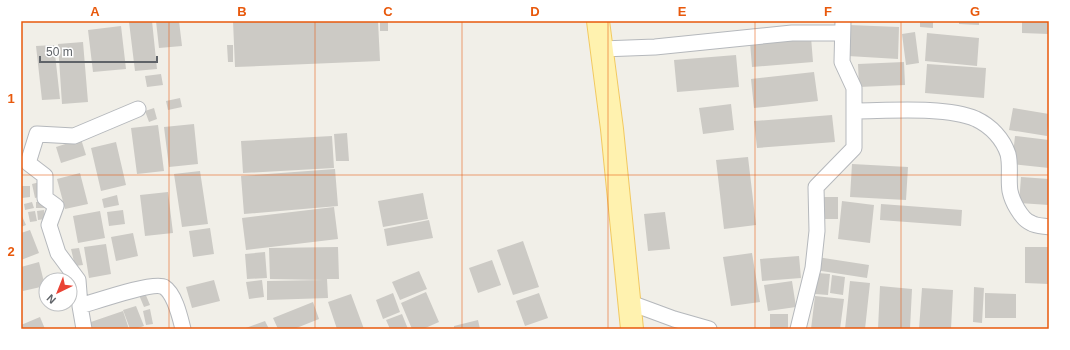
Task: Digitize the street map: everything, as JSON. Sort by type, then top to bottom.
[{"type":"main road","points":[[598,21],[612,128],[628,302],[632,329]]},
{"type":"street","points":[[602,49],[655,47],[843,27],[842,62],[854,88],[854,148],[816,187],[818,231],[814,260],[798,329]]},
{"type":"street","points":[[84,329],[78,280],[58,253],[50,225],[56,206],[46,198],[45,176],[28,163],[37,134],[74,136],[138,109]]},
{"type":"street","points":[[854,111],[934,111],[976,119],[992,130],[1001,139],[1008,155],[1010,191],[1016,209],[1030,223],[1049,227]]},
{"type":"street","points":[[80,306],[133,290],[160,285],[166,288],[172,295],[183,329]]},
{"type":"street","points":[[628,302],[674,319],[708,329]]},
{"type":"building","points":[[152,21],[157,69],[135,71],[129,22]]},
{"type":"building","points":[[156,21],[179,21],[182,46],[159,48]]},
{"type":"building","points":[[233,21],[378,21],[380,61],[235,67]]},
{"type":"building","points":[[380,21],[388,21],[388,31],[380,31]]},
{"type":"building","points":[[920,21],[933,21],[933,28],[920,27]]},
{"type":"building","points":[[959,21],[979,21],[979,25],[959,24]]},
{"type":"building","points":[[1022,21],[1049,21],[1049,34],[1022,33]]},
{"type":"building","points":[[849,25],[899,27],[898,59],[848,56]]},
{"type":"building","points":[[121,26],[126,69],[93,72],[88,30]]},
{"type":"building","points":[[915,32],[919,63],[906,65],[902,34]]},
{"type":"building","points":[[927,33],[979,38],[977,66],[925,61]]},
{"type":"building","points":[[811,37],[813,62],[752,67],[750,42]]},
{"type":"building","points":[[83,42],[88,102],[62,104],[58,44]]},
{"type":"building","points":[[54,45],[60,99],[42,100],[36,46]]},
{"type":"building","points":[[227,45],[233,45],[233,62],[228,62]]},
{"type":"building","points":[[736,55],[739,87],[677,92],[674,60]]},
{"type":"building","points":[[904,62],[905,85],[859,87],[858,64]]},
{"type":"building","points":[[927,64],[986,68],[984,98],[925,93]]},
{"type":"building","points":[[814,72],[818,101],[754,108],[751,79]]},
{"type":"building","points":[[161,74],[163,85],[147,87],[145,76]]},
{"type":"building","points":[[180,98],[182,107],[168,110],[166,101]]},
{"type":"building","points":[[731,104],[734,130],[703,134],[699,108]]},
{"type":"building","points":[[154,108],[157,119],[149,122],[145,111]]},
{"type":"building","points":[[1013,108],[1049,114],[1047,136],[1009,130]]},
{"type":"building","points":[[832,115],[835,142],[757,148],[754,121]]},
{"type":"building","points":[[194,124],[198,164],[169,167],[164,127]]},
{"type":"building","points":[[158,125],[164,171],[137,174],[131,128]]},
{"type":"building","points":[[347,133],[349,161],[336,161],[334,134]]},
{"type":"building","points":[[332,136],[334,168],[243,173],[241,141]]},
{"type":"building","points":[[1015,136],[1049,140],[1049,168],[1012,164]]},
{"type":"building","points":[[81,139],[86,155],[61,163],[56,147]]},
{"type":"building","points":[[116,142],[126,185],[101,191],[91,148]]},
{"type":"building","points":[[748,157],[756,225],[724,229],[716,160]]},
{"type":"building","points":[[852,164],[908,167],[906,200],[850,197]]},
{"type":"building","points":[[335,169],[338,206],[244,214],[241,176]]},
{"type":"building","points":[[200,171],[208,224],[182,227],[174,174]]},
{"type":"building","points":[[80,173],[88,204],[65,209],[57,179]]},
{"type":"building","points":[[1021,177],[1049,179],[1049,205],[1019,203]]},
{"type":"building","points":[[40,182],[43,196],[35,198],[32,184]]},
{"type":"building","points":[[22,186],[30,186],[30,197],[22,198]]},
{"type":"building","points":[[168,192],[173,233],[145,236],[140,195]]},
{"type":"building","points":[[423,193],[428,219],[383,227],[378,201]]},
{"type":"building","points":[[117,195],[119,205],[104,208],[102,199]]},
{"type":"building","points":[[823,197],[838,197],[838,219],[823,219]]},
{"type":"building","points":[[842,201],[874,205],[870,243],[838,239]]},
{"type":"building","points":[[32,202],[34,208],[25,210],[24,204]]},
{"type":"building","points":[[36,202],[46,202],[46,208],[36,208]]},
{"type":"building","points":[[881,204],[962,210],[961,226],[880,220]]},
{"type":"building","points":[[334,207],[338,239],[246,250],[242,218]]},
{"type":"building","points":[[44,210],[45,219],[38,220],[37,211]]},
{"type":"building","points":[[123,210],[125,224],[109,226],[107,212]]},
{"type":"building","points":[[35,211],[37,221],[30,222],[28,212]]},
{"type":"building","points":[[100,211],[105,238],[78,243],[73,216]]},
{"type":"building","points":[[665,212],[670,249],[648,251],[644,214]]},
{"type":"building","points":[[21,214],[26,225],[21,227]]},
{"type":"building","points":[[429,220],[433,238],[387,246],[384,229]]},
{"type":"building","points":[[210,228],[214,254],[193,257],[189,231]]},
{"type":"building","points":[[30,230],[39,253],[21,260],[21,233]]},
{"type":"building","points":[[133,233],[138,256],[116,261],[111,237]]},
{"type":"building","points":[[523,241],[539,287],[513,295],[497,250]]},
{"type":"building","points":[[106,244],[111,274],[89,278],[84,247]]},
{"type":"building","points":[[338,247],[339,279],[327,279],[328,298],[267,300],[267,281],[323,280],[270,279],[269,248]]},
{"type":"building","points":[[1025,247],[1049,247],[1049,284],[1025,283]]},
{"type":"building","points":[[79,248],[83,265],[75,266],[71,249]]},
{"type":"building","points":[[265,252],[267,278],[247,279],[245,254]]},
{"type":"building","points":[[752,253],[760,302],[731,306],[723,257]]},
{"type":"building","points":[[799,256],[801,278],[762,281],[760,259]]},
{"type":"building","points":[[817,257],[869,265],[867,278],[815,270]]},
{"type":"building","points":[[492,260],[501,285],[478,293],[469,268]]},
{"type":"building","points":[[39,262],[42,272],[38,272],[38,288],[23,291],[21,283],[21,267]]},
{"type":"building","points":[[419,271],[427,289],[400,300],[392,282]]},
{"type":"building","points":[[818,273],[830,274],[828,295],[815,294]]},
{"type":"building","points":[[832,275],[845,277],[843,295],[830,293]]},
{"type":"building","points":[[214,280],[220,301],[192,308],[186,287]]},
{"type":"building","points":[[262,280],[264,297],[249,299],[246,282]]},
{"type":"building","points":[[792,281],[796,307],[768,311],[764,285]]},
{"type":"building","points":[[850,281],[870,283],[865,329],[845,329]]},
{"type":"building","points":[[880,286],[912,289],[910,329],[878,329]]},
{"type":"building","points":[[974,287],[984,288],[982,323],[973,322]]},
{"type":"building","points":[[922,288],[953,290],[951,329],[919,329]]},
{"type":"building","points":[[426,292],[439,322],[423,329],[412,329],[401,303]]},
{"type":"building","points":[[145,293],[150,305],[144,307],[139,295]]},
{"type":"building","points":[[393,293],[400,312],[383,319],[376,300]]},
{"type":"building","points":[[539,293],[548,318],[525,326],[516,301]]},
{"type":"building","points":[[985,293],[1016,294],[1016,318],[985,318]]},
{"type":"building","points":[[351,294],[364,329],[337,329],[328,302]]},
{"type":"building","points":[[815,296],[844,299],[840,329],[811,329]]},
{"type":"building","points":[[313,302],[319,319],[294,329],[278,329],[273,318]]},
{"type":"building","points":[[136,306],[144,326],[130,329],[123,310]]},
{"type":"building","points":[[150,309],[153,324],[146,325],[143,311]]},
{"type":"building","points":[[123,311],[129,329],[87,329],[85,324]]},
{"type":"building","points":[[402,314],[408,329],[390,329],[386,320]]},
{"type":"building","points":[[770,314],[788,314],[788,329],[770,329]]},
{"type":"building","points":[[40,317],[45,329],[21,329],[21,325]]},
{"type":"building","points":[[478,320],[480,329],[454,329],[454,326]]},
{"type":"building","points":[[265,321],[269,329],[243,329]]}]
